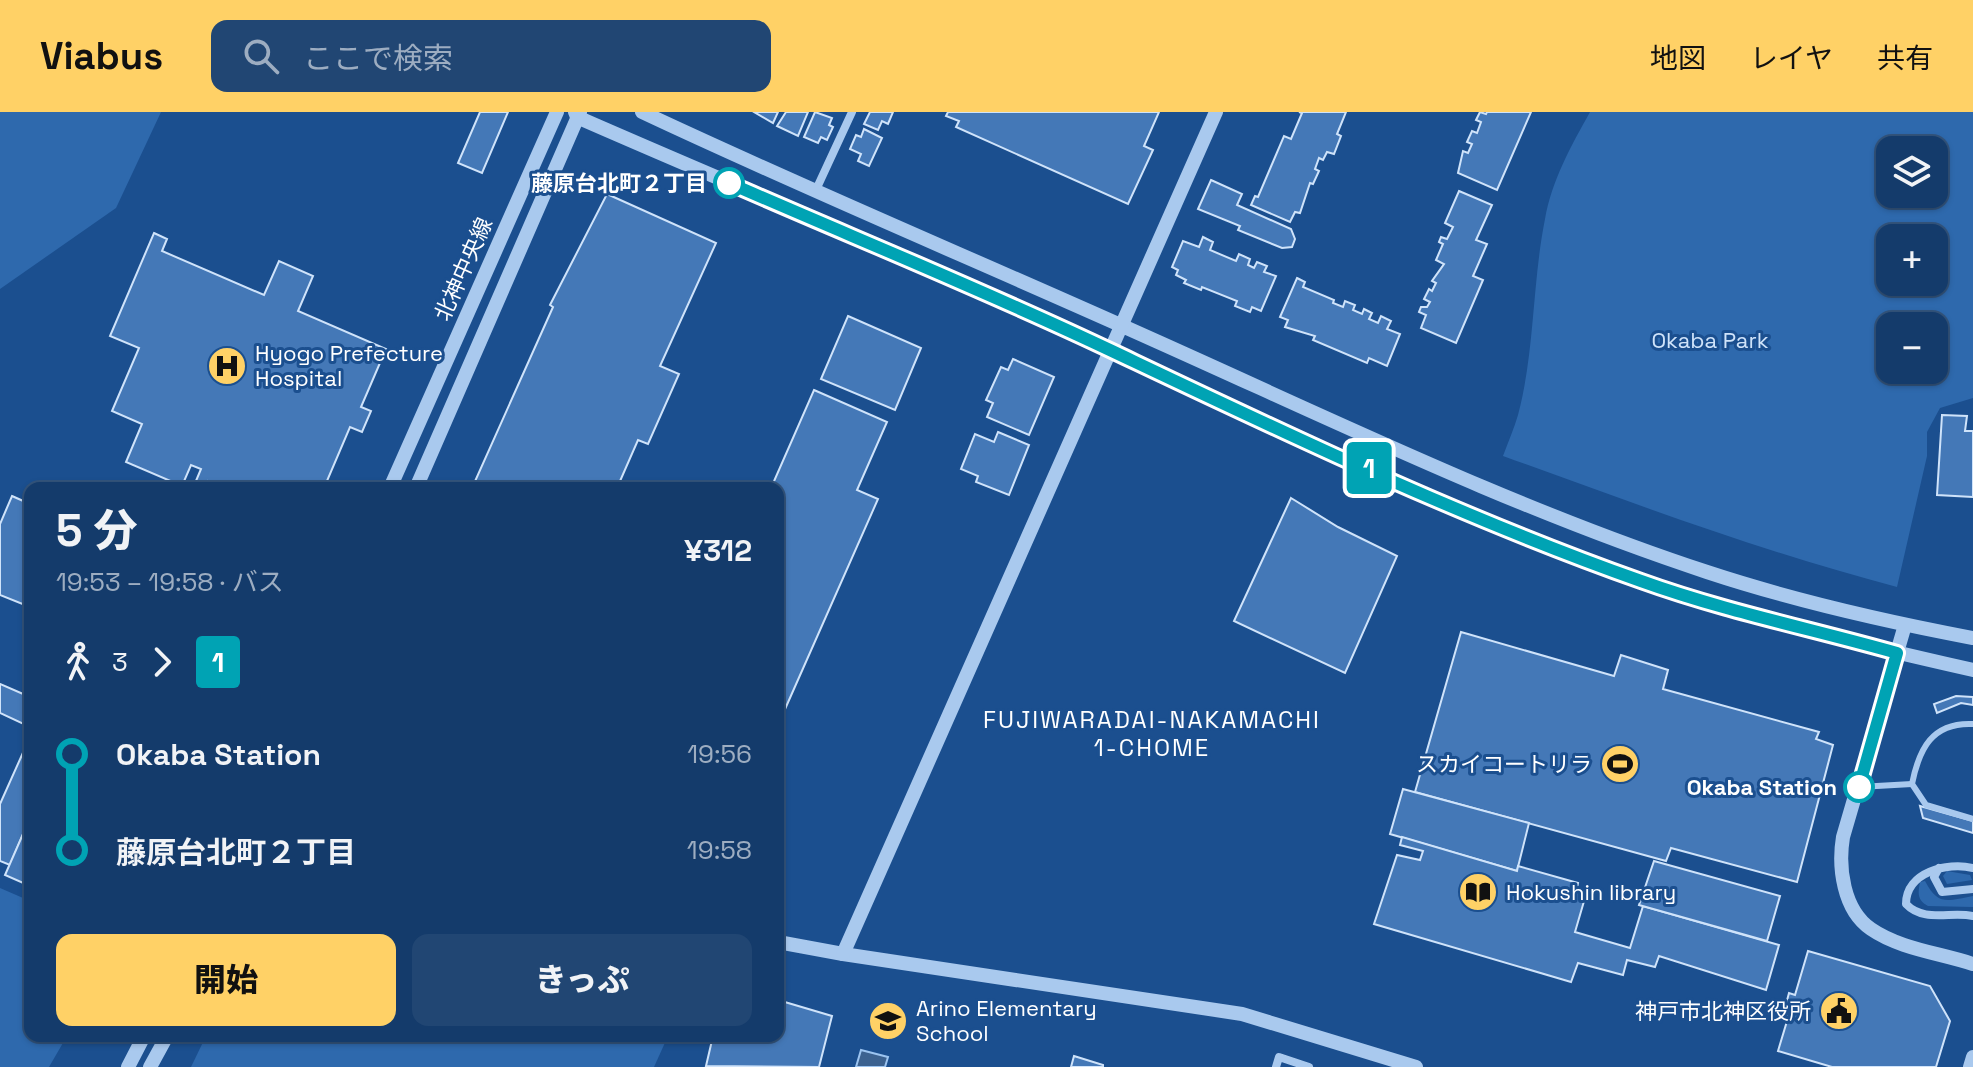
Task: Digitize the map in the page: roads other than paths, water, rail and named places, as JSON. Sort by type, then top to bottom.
[{"type":"street","name":"北神中央線","points":[[393,482],[557,112]]},
{"type":"street","points":[[642,112],[815,192],[1499,494],[1627,544],[1769,592],[1856,615],[1972,635]]},
{"type":"street","points":[[815,192],[852,112]]},
{"type":"street","points":[[843,954],[1216,112]]},
{"type":"street","points":[[419,482],[577,114],[1552,548],[1710,603],[1973,670]]},
{"type":"street","points":[[1905,625],[1840,853],[1843,884],[1854,909],[1868,928],[1893,940],[1973,964]]},
{"type":"street","points":[[1939,868],[1935,882],[1942,892],[1973,889]]},
{"type":"street","points":[[1973,868],[1939,868],[1908,887],[1906,904],[1911,909],[1939,916],[1973,916]]},
{"type":"street","points":[[784,943],[1242,1014],[1416,1067]]},
{"type":"street","points":[[128,1067],[141,1042]]},
{"type":"street","points":[[150,1067],[164,1042]]},
{"type":"street","points":[[1970,1067],[1973,1057]]},
{"type":"street","points":[[1277,1062],[1309,1067]]},
{"type":"lane","points":[[1973,724],[1957,723],[1928,741],[1917,758],[1912,784],[1926,805],[1973,819]]},
{"type":"lane","points":[[1859,787],[1912,784]]},
{"type":"place","name":"藤原台北町２丁目","points":[[729,183]]},
{"type":"place","name":"Hyogo Prefecture Hospital","points":[[227,366]]},
{"type":"place","name":"スカイコートリラ","points":[[1620,764]]},
{"type":"place","name":"Okaba Station","points":[[1859,787]]},
{"type":"place","name":"Hokushin library","points":[[1478,892]]},
{"type":"place","name":"神戸市北神区役所","points":[[1839,1011]]},
{"type":"place","name":"Arino Elementary School","points":[[888,1021]]},
{"type":"district","name":"FUJIWARADAI-NAKAMACHI 1-CHOME","points":[[1152,734]]},
{"type":"park label","name":"Okaba Park","points":[[1710,340]]}]
